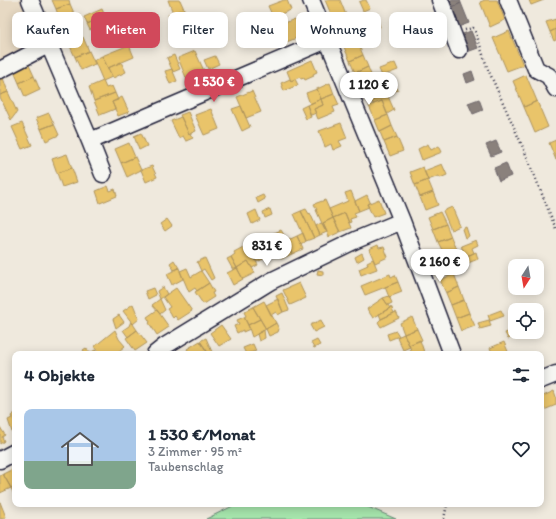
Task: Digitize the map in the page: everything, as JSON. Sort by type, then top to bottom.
[{"type":"street","points":[[30,0],[35,12]]},
{"type":"street","points":[[311,0],[316,12]]},
{"type":"street","points":[[440,0],[456,42]]},
{"type":"street","points":[[508,0],[536,69],[549,76],[556,89]]},
{"type":"street","points":[[0,70],[42,48]]},
{"type":"street","points":[[49,48],[90,140],[103,174]]},
{"type":"street","points":[[90,140],[307,48]]},
{"type":"street","points":[[329,48],[402,221],[451,351]]},
{"type":"street","points":[[159,351],[271,281],[356,240],[402,221]]},
{"type":"street","points":[[544,379],[556,374]]},
{"type":"street","points":[[0,460],[12,454]]},
{"type":"path","points":[[456,42],[468,28],[473,28],[487,67],[525,152],[556,229]]},
{"type":"path","points":[[444,519],[446,507]]},
{"type":"shaded area","points":[[0,0],[21,0],[26,12],[12,12],[12,48],[22,48],[0,61]]},
{"type":"green space","points":[[231,507],[368,507],[396,519],[206,519]]},
{"type":"building: Wohnen","points":[[52,0],[69,0],[70,4],[56,9]]},
{"type":"building: Wohnen","points":[[168,0],[180,0],[184,9],[173,12]]},
{"type":"building: Wohnen","points":[[287,0],[291,10],[286,12],[271,12],[268,6]]},
{"type":"building: Wohnen","points":[[325,0],[340,0],[345,12],[330,12]]},
{"type":"building: Wohnen","points":[[366,0],[370,8],[363,11],[359,2]]},
{"type":"building: Wohnen","points":[[485,0],[497,0],[505,20],[490,27],[480,2]]},
{"type":"building: Wohnen","points":[[529,0],[544,0],[531,5]]},
{"type":"building: Wohnen","points":[[70,4],[74,12],[57,12],[56,9]]},
{"type":"building: Wohnen","points":[[102,9],[103,12],[95,12]]},
{"type":"building: Wohnen","points":[[184,9],[185,12],[176,12]]},
{"type":"building: Wohnen","points":[[91,14],[91,22],[87,24],[84,17]]},
{"type":"building: Wohnen","points":[[295,19],[296,21],[296,38],[288,41],[288,22]]},
{"type":"building: Wohnen","points":[[556,19],[556,29],[550,32],[546,22]]},
{"type":"building: Wohnen","points":[[91,22],[91,30],[90,30],[87,24]]},
{"type":"building: Wohnen","points":[[556,29],[556,40],[554,41],[550,32]]},
{"type":"building: Wohnen","points":[[509,31],[523,65],[507,71],[493,38]]},
{"type":"building: Wohnen","points":[[83,37],[89,51],[75,57],[71,48],[83,48]]},
{"type":"building: Wohnen","points":[[122,48],[130,48],[134,57],[108,68],[102,56]]},
{"type":"building: Wohnen","points":[[344,48],[360,48],[363,55],[350,61]]},
{"type":"building: Wohnen","points":[[89,51],[95,64],[81,70],[75,57]]},
{"type":"building: Wohnen","points":[[195,51],[205,73],[187,80],[178,58]]},
{"type":"building: Wohnen","points":[[174,55],[180,69],[173,72],[167,58]]},
{"type":"building: Wohnen","points":[[363,55],[368,67],[355,73],[350,61]]},
{"type":"building: Wohnen","points":[[102,56],[112,77],[103,81],[94,60]]},
{"type":"building: Wohnen","points":[[215,56],[219,64],[208,69],[204,60]]},
{"type":"building: Wohnen","points":[[312,60],[317,72],[313,74],[314,76],[305,80],[304,78],[301,79],[300,77],[291,81],[287,71]]},
{"type":"building: Wohnen","points":[[121,62],[126,72],[113,78],[108,68]]},
{"type":"building: Wohnen","points":[[28,63],[34,76],[19,83],[13,69]]},
{"type":"building: Wohnen","points":[[395,63],[398,70],[382,76],[379,69]]},
{"type":"building: Wohnen","points":[[368,67],[373,84],[364,89],[355,73]]},
{"type":"building: Wohnen","points":[[172,69],[177,81],[170,84],[165,71]]},
{"type":"building: Wohnen","points":[[526,75],[537,101],[524,107],[513,81]]},
{"type":"building: Wohnen","points":[[34,76],[40,90],[25,97],[19,83]]},
{"type":"building: Wohnen","points":[[3,78],[8,92],[0,95],[0,79]]},
{"type":"building: Wohnen","points":[[392,78],[398,90],[387,94],[394,110],[387,114],[382,101],[373,104],[371,100],[378,97],[374,86]]},
{"type":"building: Wohnen","points":[[290,79],[291,81],[295,79],[298,85],[284,91],[281,83]]},
{"type":"building: Wohnen","points":[[103,81],[106,88],[112,86],[115,93],[94,101],[89,87]]},
{"type":"building: Wohnen","points":[[330,83],[334,94],[321,99],[317,89]]},
{"type":"building: Wohnen","points":[[317,89],[321,99],[310,104],[306,93]]},
{"type":"building: Wohnen","points":[[252,91],[261,112],[246,118],[237,97]]},
{"type":"building: Wohnen","points":[[8,92],[17,112],[11,120],[0,97],[0,95]]},
{"type":"building: Wohnen","points":[[115,93],[118,100],[112,102],[115,109],[100,115],[94,101]]},
{"type":"building: Wohnen","points":[[334,94],[339,105],[333,107],[335,112],[318,119],[314,109],[323,105],[321,99]]},
{"type":"building: Wohnen","points":[[122,97],[129,112],[118,116],[112,102]]},
{"type":"building: Wohnen","points":[[321,99],[323,105],[314,109],[316,113],[311,115],[307,105]]},
{"type":"building: Wohnen","points":[[382,101],[388,115],[375,120],[369,106]]},
{"type":"building: Wohnen","points":[[537,101],[548,127],[535,133],[524,107]]},
{"type":"building: Wohnen","points":[[307,105],[311,117],[306,119],[301,108]]},
{"type":"building: Wohnen","points":[[241,106],[250,127],[242,131],[232,109]]},
{"type":"building: Wohnen","points":[[211,109],[219,129],[204,135],[195,115]]},
{"type":"building: Wohnen","points":[[188,112],[196,131],[189,134],[180,115]]},
{"type":"building: Wohnen","points":[[49,113],[54,124],[41,129],[36,118]]},
{"type":"building: Wohnen","points":[[388,115],[392,126],[380,132],[375,120]]},
{"type":"building: Wohnen","points":[[181,117],[189,134],[193,138],[186,141],[183,136],[179,138],[171,121]]},
{"type":"building: Wohnen","points":[[22,123],[32,145],[22,149],[12,127]]},
{"type":"building: Wohnen","points":[[341,123],[347,138],[339,141],[342,146],[333,150],[331,144],[325,147],[319,131]]},
{"type":"building: Wohnen","points":[[54,124],[59,135],[46,141],[41,129]]},
{"type":"building: Wohnen","points":[[392,126],[397,137],[384,142],[380,132]]},
{"type":"building: Wohnen","points":[[141,133],[147,146],[139,150],[134,136]]},
{"type":"building: Wohnen","points":[[397,137],[403,151],[390,156],[384,142]]},
{"type":"building: Wohnen","points":[[556,140],[556,160],[549,143]]},
{"type":"building: Wohnen","points":[[129,143],[135,157],[121,163],[115,149]]},
{"type":"building: Wohnen","points":[[428,144],[431,150],[439,146],[442,152],[422,160],[418,149]]},
{"type":"building: Wohnen","points":[[67,154],[72,168],[57,173],[52,159]]},
{"type":"building: Wohnen","points":[[135,157],[141,170],[127,177],[121,163]]},
{"type":"building: Wohnen","points":[[442,164],[447,175],[428,180],[424,171]]},
{"type":"building: Wohnen","points":[[152,166],[157,177],[146,182],[141,170]]},
{"type":"building: Wohnen","points":[[423,167],[428,180],[415,185],[410,172]]},
{"type":"building: Wohnen","points":[[72,168],[77,182],[62,187],[57,173]]},
{"type":"building: Wohnen","points":[[428,180],[433,192],[420,197],[415,185]]},
{"type":"building: Wohnen","points":[[108,186],[110,191],[115,189],[117,196],[100,203],[96,191]]},
{"type":"building: Wohnen","points":[[351,191],[359,211],[354,213],[356,217],[350,219],[351,222],[349,223],[345,213],[333,218],[329,209],[348,201],[345,193]]},
{"type":"building: Wohnen","points":[[433,192],[438,205],[425,210],[420,197]]},
{"type":"building: Wohnen","points":[[263,195],[265,199],[258,203],[256,198]]},
{"type":"building: Wohnen","points":[[367,195],[370,202],[367,204],[369,207],[359,211],[355,201]]},
{"type":"building: Wohnen","points":[[379,199],[384,213],[373,217],[367,204]]},
{"type":"building: Wohnen","points":[[325,200],[333,218],[323,223],[326,230],[314,204]]},
{"type":"building: Wohnen","points":[[452,207],[460,226],[451,230],[443,211]]},
{"type":"building: Wohnen","points":[[270,209],[272,215],[265,218],[263,212]]},
{"type":"building: Wohnen","points":[[306,209],[309,214],[310,213],[320,235],[314,238],[301,211]]},
{"type":"building: Wohnen","points":[[256,210],[260,220],[252,224],[248,214]]},
{"type":"building: Wohnen","points":[[301,211],[314,238],[306,241],[294,214]]},
{"type":"building: Wohnen","points":[[440,212],[446,224],[433,229],[428,217]]},
{"type":"building: Wohnen","points":[[345,213],[351,228],[340,232],[333,218]]},
{"type":"building: Wohnen","points":[[333,218],[340,232],[329,237],[323,223]]},
{"type":"building: Wohnen","points":[[167,219],[172,226],[165,231],[160,224]]},
{"type":"building: Wohnen","points":[[321,223],[327,232],[320,235],[316,226]]},
{"type":"building: Wohnen","points":[[446,224],[451,237],[438,242],[433,229]]},
{"type":"building: Wohnen","points":[[466,227],[469,236],[465,238],[462,229]]},
{"type":"building: Wohnen","points":[[281,230],[284,235],[275,240],[272,234]]},
{"type":"building: Wohnen","points":[[303,233],[306,241],[301,245],[297,236]]},
{"type":"building: Wohnen","points":[[297,236],[303,249],[292,254],[286,241]]},
{"type":"building: Wohnen","points":[[451,237],[456,249],[444,254],[438,242]]},
{"type":"building: Wohnen","points":[[264,239],[266,245],[273,241],[280,255],[274,257],[273,255],[265,258],[257,242]]},
{"type":"building: Wohnen","points":[[476,240],[478,245],[472,248],[474,253],[460,259],[458,252],[463,250],[461,246]]},
{"type":"building: Wohnen","points":[[286,241],[292,254],[281,259],[275,245]]},
{"type":"building: Wohnen","points":[[257,242],[265,258],[257,262],[252,253],[256,251],[253,245]]},
{"type":"building: Wohnen","points":[[247,245],[258,265],[252,268],[248,261],[237,268],[231,257],[235,254],[234,252]]},
{"type":"building: Wohnen","points":[[378,245],[379,248],[384,247],[388,257],[375,263],[369,249]]},
{"type":"building: Wohnen","points":[[476,252],[478,259],[463,265],[460,259]]},
{"type":"building: Wohnen","points":[[362,253],[364,258],[357,262],[355,257]]},
{"type":"building: Wohnen","points":[[231,257],[237,268],[233,270],[227,259]]},
{"type":"building: Wohnen","points":[[205,258],[214,278],[211,280],[204,269],[201,271],[197,262]]},
{"type":"building: Wohnen","points":[[373,259],[377,269],[361,275],[359,269],[368,265],[367,262]]},
{"type":"building: Wohnen","points":[[174,260],[179,268],[174,270],[170,263]]},
{"type":"building: Wohnen","points":[[248,261],[255,273],[243,279],[237,268]]},
{"type":"building: Wohnen","points":[[179,268],[183,279],[172,285],[167,274]]},
{"type":"building: Wohnen","points":[[187,268],[191,277],[201,271],[209,283],[197,291],[195,288],[189,292],[180,271]]},
{"type":"building: Wohnen","points":[[237,268],[243,279],[233,285],[227,273]]},
{"type":"building: Wohnen","points":[[318,270],[323,271],[323,275],[317,274]]},
{"type":"building: Wohnen","points":[[390,274],[391,277],[395,275],[398,282],[365,295],[361,286]]},
{"type":"building: Wohnen","points":[[454,274],[459,287],[446,293],[440,280]]},
{"type":"building: Wohnen","points":[[398,282],[402,292],[389,297],[385,287]]},
{"type":"building: Wohnen","points":[[209,283],[214,292],[212,293],[214,297],[203,304],[195,292]]},
{"type":"building: Wohnen","points":[[299,283],[306,298],[290,305],[283,290]]},
{"type":"building: Wohnen","points":[[163,287],[167,294],[160,299],[157,291]]},
{"type":"building: Wohnen","points":[[459,287],[464,300],[451,305],[446,293]]},
{"type":"building: Wohnen","points":[[153,288],[156,295],[148,299],[145,291]]},
{"type":"building: Wohnen","points":[[176,288],[192,311],[178,320],[175,316],[173,318],[167,309],[170,307],[163,297]]},
{"type":"building: Wohnen","points":[[282,293],[289,310],[283,312],[276,296]]},
{"type":"building: Wohnen","points":[[389,296],[392,303],[388,305],[383,298]]},
{"type":"building: Wohnen","points":[[383,298],[390,308],[373,318],[367,309]]},
{"type":"building: Wohnen","points":[[160,299],[165,310],[160,314],[152,305]]},
{"type":"building: Wohnen","points":[[278,299],[283,312],[278,315],[276,312],[271,315],[266,305]]},
{"type":"building: Wohnen","points":[[464,300],[469,313],[456,318],[451,305]]},
{"type":"building: Wohnen","points":[[264,301],[276,323],[266,329],[253,307]]},
{"type":"building: Wohnen","points":[[133,304],[139,319],[133,324],[123,311]]},
{"type":"building: Wohnen","points":[[391,306],[394,313],[381,319],[379,314]]},
{"type":"building: Wohnen","points":[[253,307],[260,319],[248,325],[244,317],[246,316],[244,312]]},
{"type":"building: Wohnen","points":[[157,310],[169,327],[157,335],[147,317]]},
{"type":"building: Wohnen","points":[[501,310],[504,316],[490,321],[488,315]]},
{"type":"building: Wohnen","points":[[396,312],[399,318],[381,327],[378,322],[381,319]]},
{"type":"building: Wohnen","points":[[469,313],[475,326],[461,331],[456,318]]},
{"type":"building: Wohnen","points":[[119,315],[124,322],[116,328],[113,319]]},
{"type":"building: Wohnen","points":[[244,317],[250,329],[237,333],[234,326],[239,324],[237,320]]},
{"type":"building: Wohnen","points":[[412,317],[417,329],[404,334],[400,323]]},
{"type":"building: Wohnen","points":[[260,319],[266,329],[252,337],[248,325]]},
{"type":"building: Wohnen","points":[[321,320],[324,327],[314,332],[310,325]]},
{"type":"building: Wohnen","points":[[489,320],[491,326],[480,329],[478,323]]},
{"type":"building: Wohnen","points":[[131,321],[137,330],[128,337],[123,330],[129,326]]},
{"type":"building: Wohnen","points":[[276,323],[279,329],[278,332],[269,336],[266,329]]},
{"type":"building: Wohnen","points":[[221,325],[231,339],[219,346],[210,333]]},
{"type":"building: Wohnen","points":[[417,329],[422,340],[409,345],[404,334]]},
{"type":"building: Wohnen","points":[[115,330],[119,339],[125,346],[119,351],[97,351],[94,347]]},
{"type":"building: Wohnen","points":[[137,330],[147,343],[135,351],[126,338]]},
{"type":"building: Wohnen","points":[[264,330],[265,338],[259,341],[257,334]]},
{"type":"building: Wohnen","points":[[396,331],[399,336],[389,340],[387,334]]},
{"type":"building: Wohnen","points":[[508,332],[508,339],[505,333]]},
{"type":"building: Wohnen","points":[[404,334],[410,347],[403,350],[397,337]]},
{"type":"building: Wohnen","points":[[206,338],[212,351],[207,351],[200,341]]},
{"type":"building: Wohnen","points":[[317,340],[320,345],[314,348],[311,343]]},
{"type":"building: Wohnen","points":[[420,340],[424,351],[409,351],[411,350],[409,345]]},
{"type":"building: Wohnen","points":[[200,341],[206,351],[188,351],[187,349]]},
{"type":"building: Wohnen","points":[[504,342],[508,351],[492,351],[490,348]]},
{"type":"building: Wohnen","points":[[253,344],[256,351],[244,351],[243,348]]},
{"type":"building: Wohnen","points":[[554,391],[556,405],[544,410],[544,396]]},
{"type":"building: Wohnen","points":[[12,418],[12,432],[8,420]]},
{"type":"building: Wohnen","points":[[0,427],[5,435],[2,437],[4,441],[0,444]]},
{"type":"building: Wohnen","points":[[12,470],[11,488],[3,474]]},
{"type":"building: Wohnen","points":[[3,474],[11,488],[0,493],[0,476]]},
{"type":"building: Wohnen","points":[[0,502],[6,517],[1,519],[0,519]]},
{"type":"building: Industrie","points":[[447,0],[460,0],[461,3],[450,8]]},
{"type":"building: Industrie","points":[[461,3],[469,23],[458,27],[450,8]]},
{"type":"building: Industrie","points":[[471,31],[478,48],[467,52],[460,35]]},
{"type":"building: Industrie","points":[[472,71],[475,80],[467,83],[464,74]]},
{"type":"building: Industrie","points":[[479,99],[483,110],[473,114],[468,103]]},
{"type":"building: Industrie","points":[[496,141],[501,152],[491,156],[486,145]]},
{"type":"building: Industrie","points":[[506,163],[511,176],[499,181],[494,168]]}]
